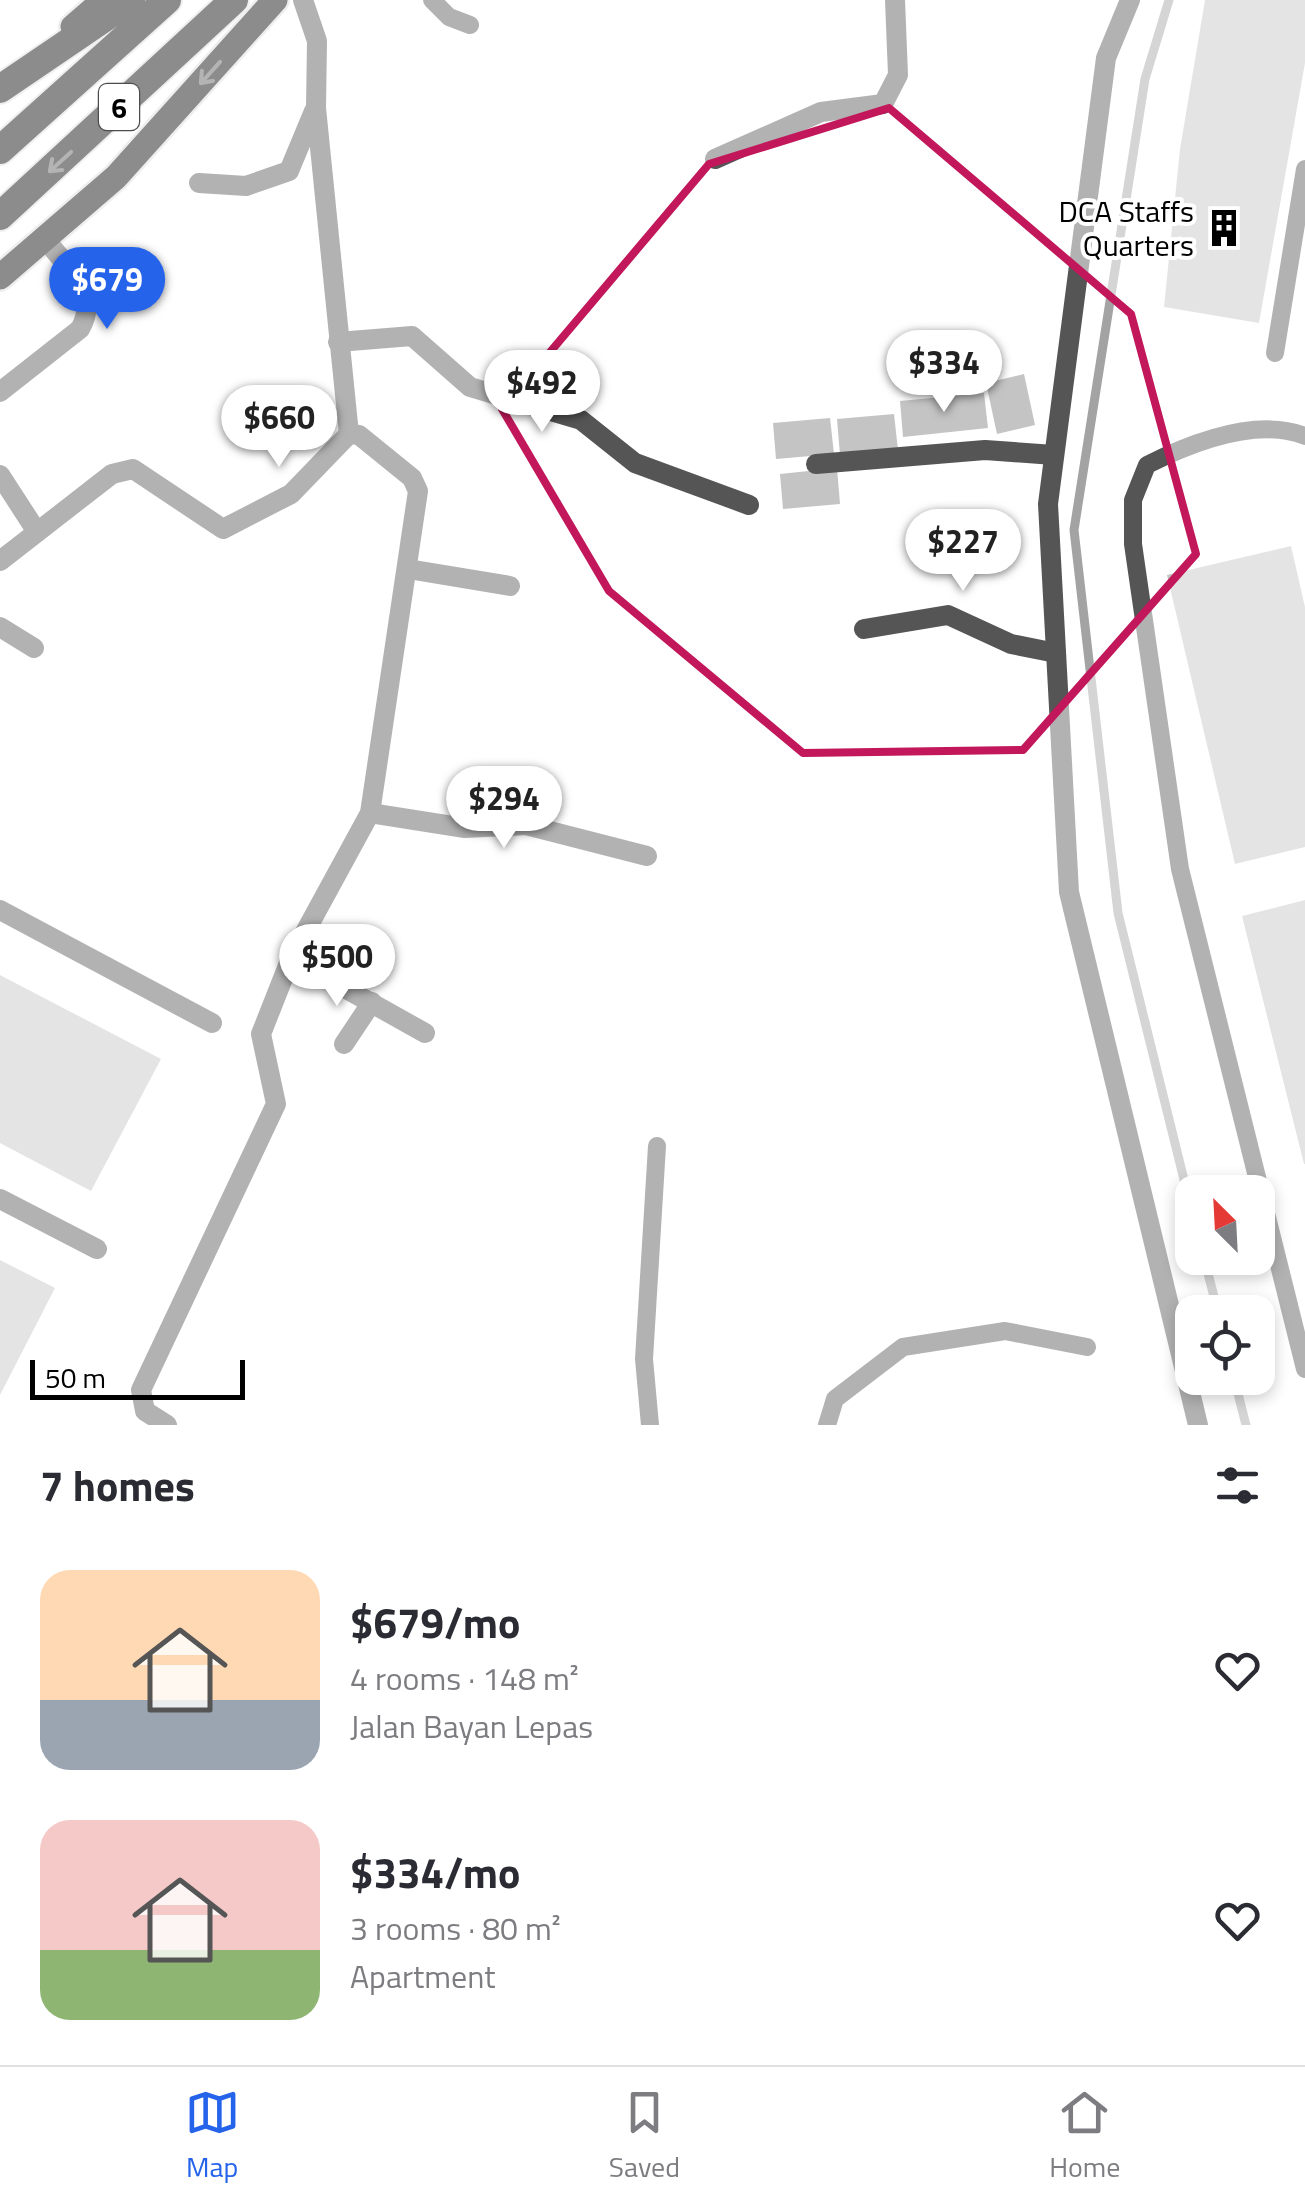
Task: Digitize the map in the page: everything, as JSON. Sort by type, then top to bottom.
[{"type":"highway","points":[[0,88],[131,0]]},
{"type":"highway","name":"6","points":[[0,150],[168,0]]},
{"type":"highway","name":"6","points":[[2,215],[234,0]]},
{"type":"main road","points":[[0,88],[104,0]]},
{"type":"main road","points":[[0,277],[116,177],[275,0]]},
{"type":"street","points":[[303,0],[317,41],[316,108],[349,434]]},
{"type":"street","points":[[714,159],[822,112],[883,104],[898,74],[895,0]]},
{"type":"street","points":[[1130,0],[1106,58],[1048,504],[1069,892],[1198,1425]]},
{"type":"street","points":[[199,183],[246,186],[289,171],[316,108]]},
{"type":"street","points":[[0,392],[80,329],[88,314],[89,298],[46,240]]},
{"type":"street","points":[[338,342],[412,336],[470,387],[581,420],[635,463],[749,505]]},
{"type":"street","points":[[0,561],[112,474],[123,470],[133,469],[222,528],[291,494],[349,434]]},
{"type":"street","points":[[167,1425],[145,1411],[141,1390],[276,1104],[261,1034],[291,958],[370,813],[408,569],[416,484],[360,435],[349,434]]},
{"type":"street","points":[[816,464],[984,450],[1054,454]]},
{"type":"street","points":[[0,474],[37,532]]},
{"type":"street","points":[[408,569],[510,586]]},
{"type":"street","points":[[864,629],[948,614],[1011,644],[1056,653]]},
{"type":"street","points":[[0,627],[34,648]]},
{"type":"street","points":[[370,813],[465,828],[526,824],[647,856]]},
{"type":"street","points":[[0,910],[212,1023]]},
{"type":"street","points":[[291,958],[425,1033]]},
{"type":"street","points":[[344,1044],[372,1002]]},
{"type":"street","points":[[0,1199],[97,1249]]},
{"type":"lane","points":[[432,0],[449,18],[470,24]]},
{"type":"lane","points":[[1275,352],[1305,169]]},
{"type":"lane","points":[[1305,436],[1284,428],[1191,443],[1147,465],[1133,500],[1133,544],[1180,869],[1305,1369]]},
{"type":"lane","points":[[650,1425],[644,1359],[657,1146]]},
{"type":"lane","points":[[827,1425],[834,1399],[903,1347],[1006,1331],[1087,1347]]},
{"type":"highlighted area","points":[[889,108],[1131,314],[1196,554],[1023,750],[803,753],[609,591],[502,409],[709,164]]},
{"type":"building","name":"DCA Staffs Quarters","points":[[1205,0],[1305,0],[1305,63],[1259,323],[1164,307],[1180,149]]},
{"type":"building","points":[[1024,374],[1035,425],[997,434],[986,383]]},
{"type":"building","points":[[984,393],[988,428],[903,437],[900,401]]},
{"type":"building","points":[[894,414],[898,450],[840,455],[837,419]]},
{"type":"building","points":[[830,418],[834,454],[776,459],[773,423]]},
{"type":"building","points":[[837,468],[840,504],[783,509],[780,474]]},
{"type":"building","points":[[1291,546],[1305,607],[1305,847],[1235,864],[1167,575]]},
{"type":"building","points":[[1305,900],[1305,1164],[1304,1164],[1242,916]]},
{"type":"building","points":[[0,975],[161,1059],[91,1191],[0,1143]]},
{"type":"building","points":[[0,1260],[55,1288],[0,1395]]},
{"type":"waterway","points":[[1169,0],[1145,79],[1074,530],[1118,913],[1183,1175]]},
{"type":"waterway","points":[[1208,1275],[1214,1295]]},
{"type":"waterway","points":[[1238,1395],[1246,1425]]},
{"type":"place","name":"DCA Staffs Quarters","points":[[1224,228]]}]
